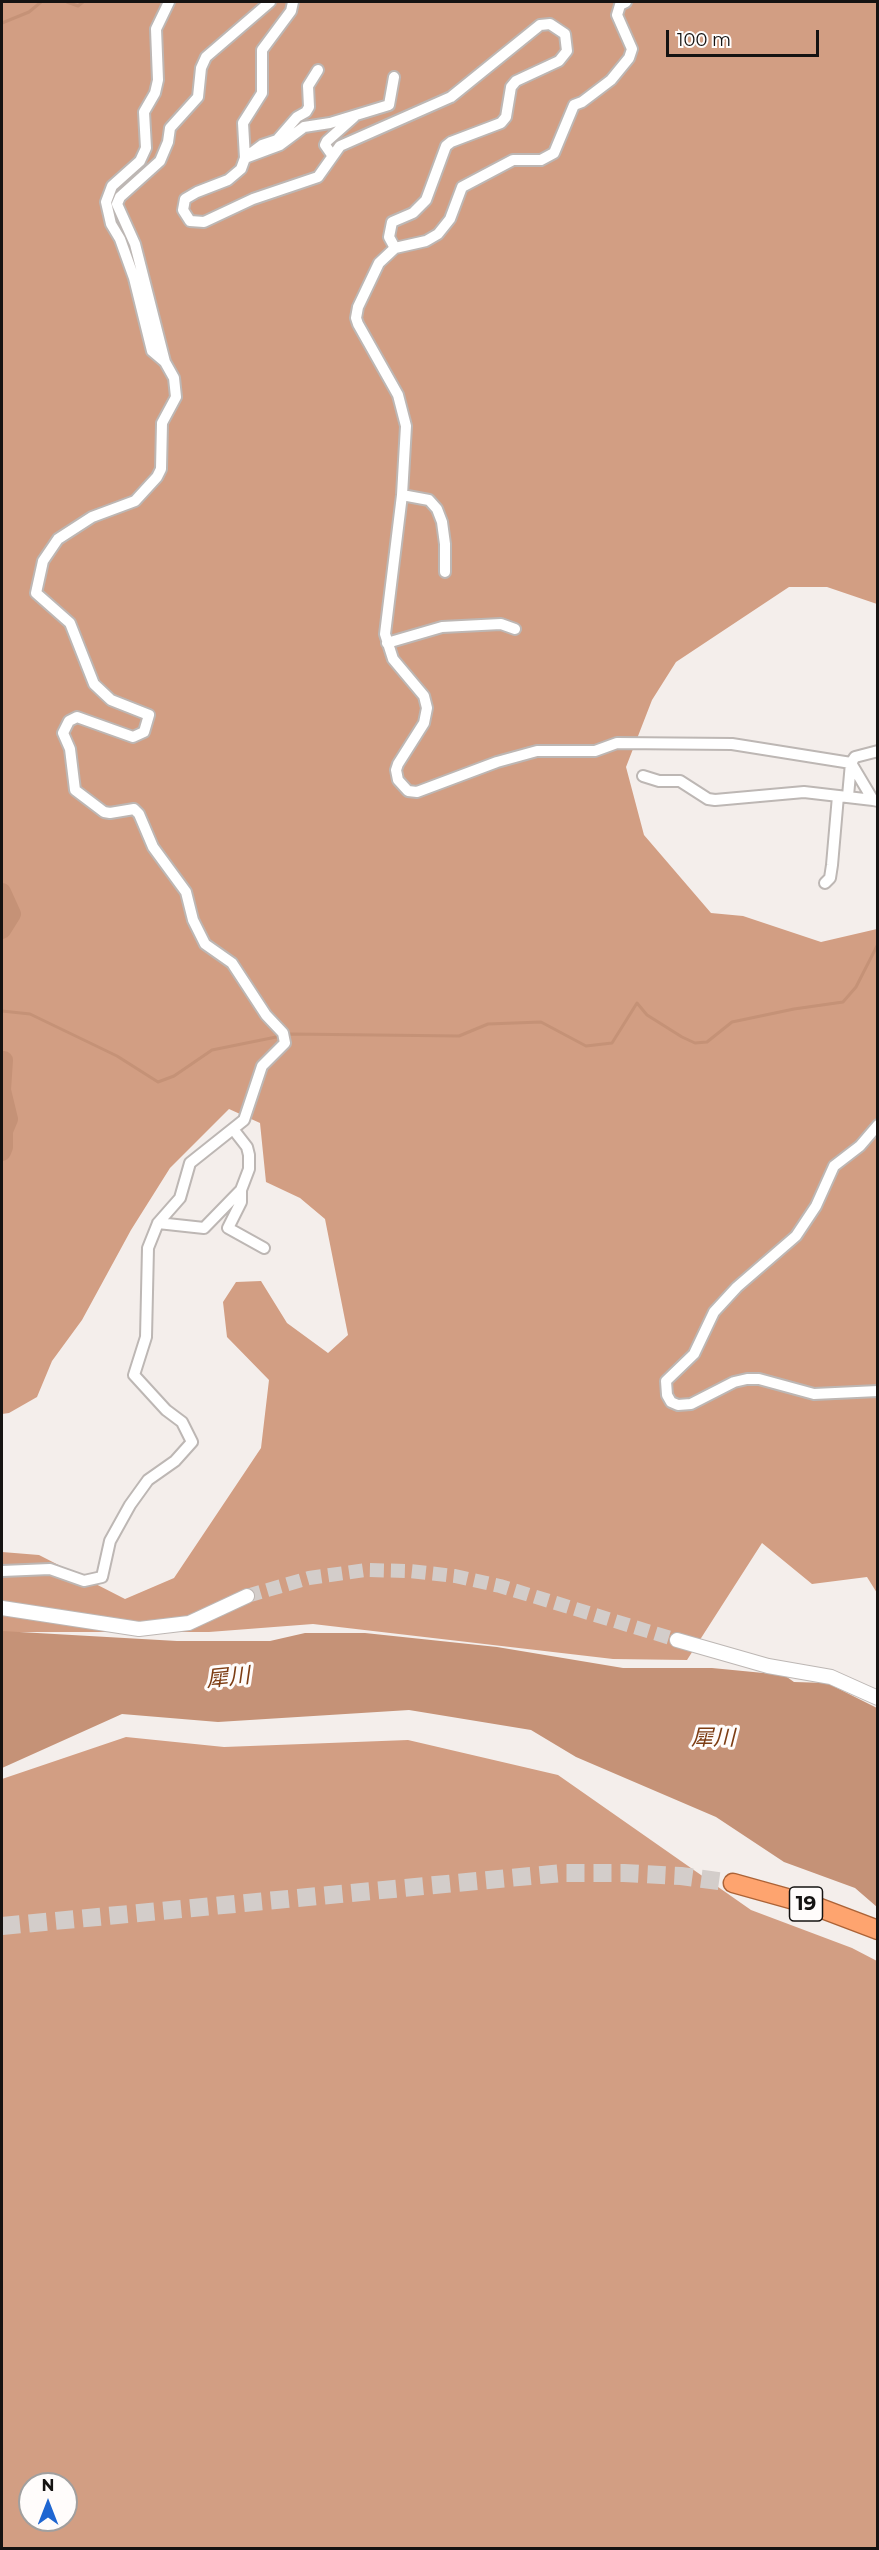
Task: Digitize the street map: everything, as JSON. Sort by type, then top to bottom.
[{"type":"highway","name":"19","points":[[733,1883],[812,1905],[878,1930]]},
{"type":"street","points":[[165,362],[152,351],[134,278],[120,239],[111,224],[106,202],[112,186],[140,161],[146,148],[144,112],[155,93],[158,80],[156,29],[169,2]]},
{"type":"street","points":[[2,1571],[50,1569],[84,1581],[102,1577],[110,1541],[130,1505],[148,1480],[175,1461],[192,1442],[182,1422],[166,1410],[134,1375],[146,1337],[148,1248],[158,1223],[180,1198],[190,1163],[244,1120],[262,1066],[280,1049],[284,1036],[266,1015],[232,963],[205,944],[194,920],[186,892],[153,848],[139,814],[134,809],[104,812],[75,790],[70,749],[63,733],[69,721],[77,717],[133,736],[144,732],[149,715],[111,700],[94,684],[70,622],[36,593],[43,561],[58,539],[92,517],[135,501],[158,477],[161,470],[162,423],[176,397],[174,378],[165,362],[135,244],[117,204],[120,197],[159,161],[168,142],[170,128],[198,97],[201,68],[206,57],[270,2]]},
{"type":"street","points":[[245,158],[243,123],[262,93],[260,54],[291,11],[293,2]]},
{"type":"street","points":[[626,2],[620,5],[617,15],[632,49],[629,58],[603,86],[574,105],[554,153],[541,160],[513,160],[470,182],[460,190],[450,219],[438,234],[426,241],[395,248],[380,263],[358,307],[356,318],[403,409],[406,426],[402,495],[386,618],[387,643],[393,659],[424,696],[427,708],[424,723],[396,770],[400,785],[412,792],[433,787],[496,762],[537,751],[595,752],[617,743],[732,744],[851,763],[875,800]]},
{"type":"street","points":[[318,70],[308,86],[309,107],[306,112],[297,117],[277,140],[262,145],[245,158],[236,175],[185,200],[183,210],[190,221],[204,222],[254,200],[309,181],[321,174],[332,155],[353,139],[451,97],[540,25],[550,24],[565,34],[567,51],[559,60],[516,81],[511,87],[506,117],[501,123],[452,142],[446,147],[426,200],[413,213],[392,222],[389,237],[395,248]]},
{"type":"street","points":[[245,158],[280,146],[304,128],[389,105],[394,77]]},
{"type":"street","points":[[332,155],[326,145],[327,141],[356,114]]},
{"type":"street","points":[[402,495],[429,500],[437,509],[442,522],[445,572]]},
{"type":"street","points":[[387,643],[442,627],[501,624],[515,629]]},
{"type":"street","points":[[825,883],[830,878],[843,796],[851,763],[855,757],[878,751]]},
{"type":"street","points":[[643,776],[659,780],[680,781],[708,799],[715,800],[804,792],[875,800]]},
{"type":"street","points":[[878,1125],[860,1146],[834,1166],[816,1206],[796,1236],[737,1287],[714,1312],[694,1354],[666,1381],[667,1395],[671,1402],[678,1405],[691,1404],[734,1382],[759,1378],[814,1394],[878,1391]]},
{"type":"street","points":[[233,1130],[247,1147],[249,1168],[241,1190],[241,1202],[228,1228],[264,1248]]},
{"type":"street","points":[[158,1223],[204,1228],[241,1190]]},
{"type":"street","points":[[2,1608],[139,1629],[189,1623],[247,1596]]},
{"type":"street","points":[[677,1640],[768,1666],[831,1677],[878,1698]]},
{"type":"shaded area","points":[[2,2],[877,2],[877,604],[827,587],[789,587],[676,662],[652,700],[626,767],[644,835],[711,913],[743,916],[821,942],[877,929],[877,1593],[867,1577],[812,1584],[762,1543],[687,1660],[613,1659],[313,1624],[209,1632],[2,1632],[2,1552],[39,1555],[125,1599],[174,1578],[261,1448],[269,1380],[227,1337],[223,1302],[236,1282],[261,1281],[287,1323],[328,1353],[348,1335],[325,1219],[300,1198],[266,1182],[260,1123],[229,1109],[170,1168],[131,1230],[82,1320],[52,1361],[37,1397],[9,1413],[2,1414]]},
{"type":"shaded area","points":[[126,1737],[224,1747],[408,1740],[558,1775],[751,1910],[852,1948],[877,1961],[877,2548],[2,2548],[2,1779]]},
{"type":"water","name":"犀川","points":[[2,1631],[177,1641],[270,1641],[305,1633],[365,1633],[497,1647],[623,1668],[712,1668],[784,1675],[794,1682],[827,1683],[877,1708],[877,1907],[855,1888],[784,1862],[716,1817],[576,1757],[531,1730],[409,1710],[218,1722],[122,1714],[2,1768]]},
{"type":"waterway","points":[[2,23],[29,12],[41,2]]},
{"type":"waterway","points":[[67,2],[78,6],[83,2]]},
{"type":"waterway","points":[[2,892],[12,914],[2,930]]},
{"type":"waterway","points":[[2,1011],[30,1014],[117,1056],[158,1082],[174,1076],[212,1050],[291,1034],[459,1036],[488,1024],[541,1022],[586,1046],[612,1043],[637,1003],[647,1015],[695,1043],[707,1042],[732,1022],[843,1002],[856,987],[878,944]]},
{"type":"waterway","points":[[2,1060],[4,1060],[2,1090],[9,1119],[4,1131],[2,1152]]},
{"type":"tunnel","points":[[247,1596],[309,1578],[366,1570],[409,1571],[455,1576],[500,1586],[677,1640]]},
{"type":"tunnel","points":[[2,1926],[562,1873],[681,1876],[733,1883]]}]
